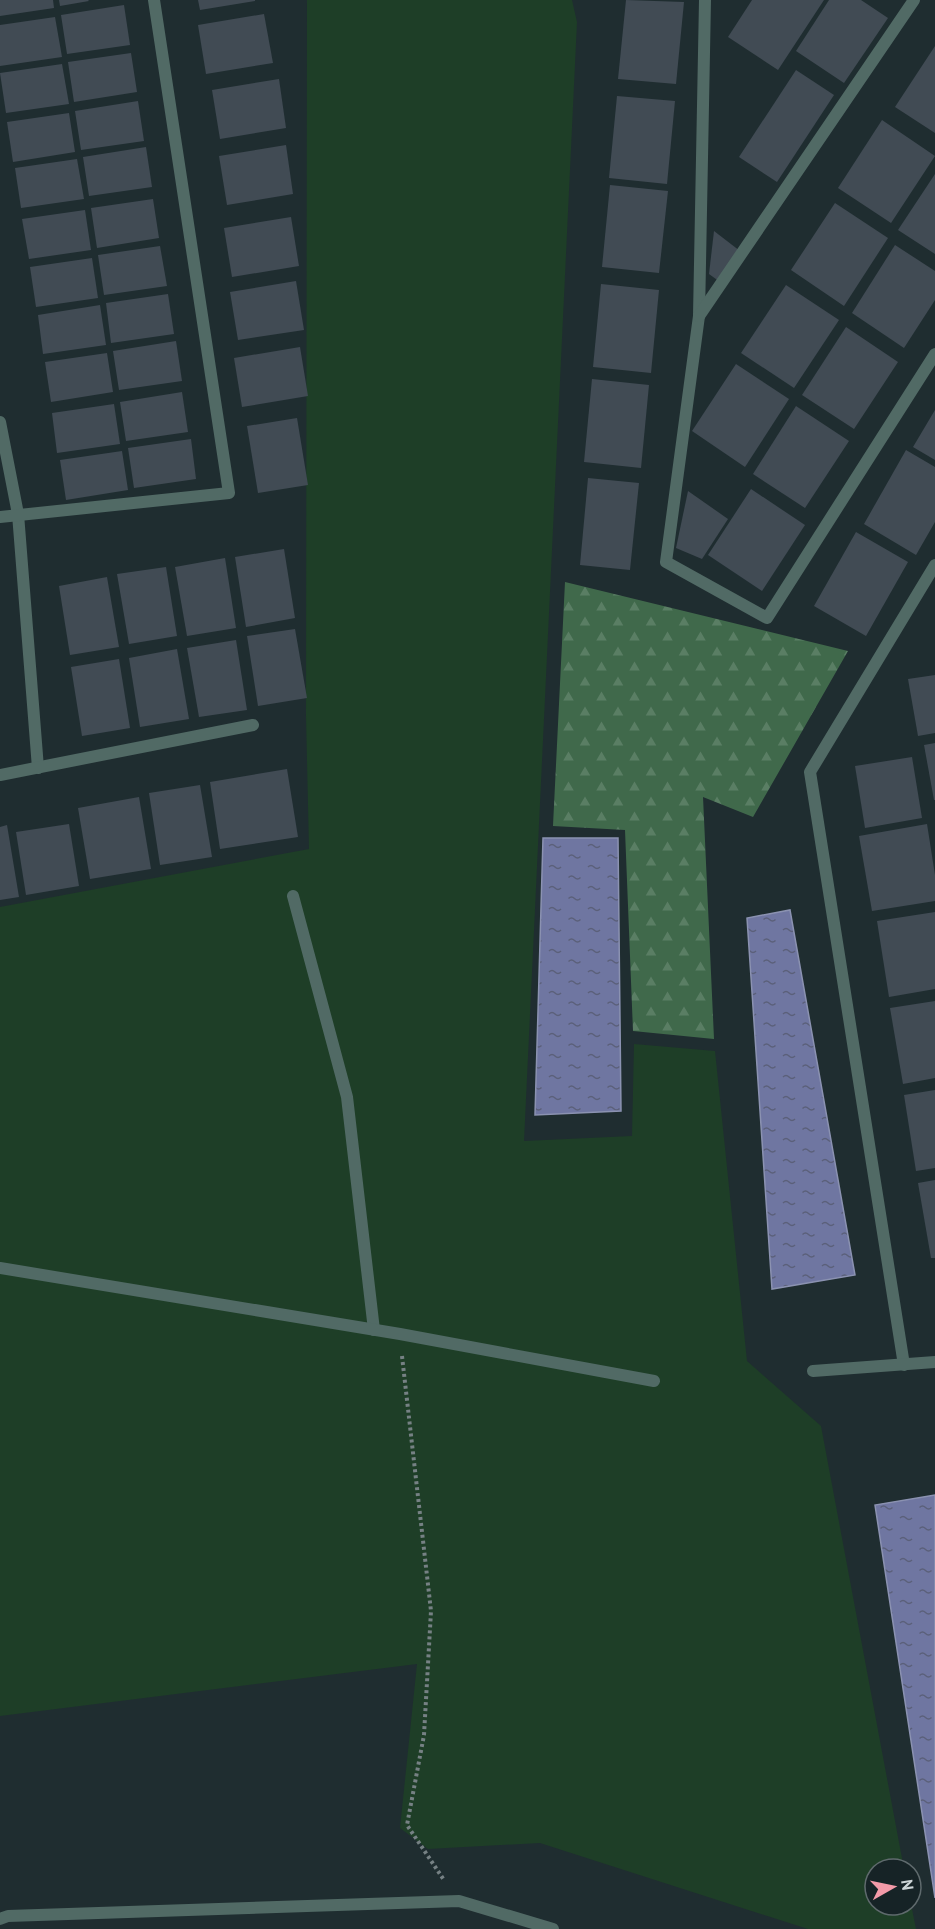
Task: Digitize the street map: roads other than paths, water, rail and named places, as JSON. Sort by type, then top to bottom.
[{"type":"street","points":[[0,517],[229,493],[154,0]]},
{"type":"street","points":[[705,0],[699,316],[666,562],[767,618],[935,354]]},
{"type":"street","points":[[699,316],[914,0]]},
{"type":"street","points":[[0,422],[18,514],[38,768]]},
{"type":"street","points":[[904,1365],[810,772],[935,566]]},
{"type":"street","points":[[0,775],[253,725]]},
{"type":"street","points":[[292,896],[347,1097],[374,1330]]},
{"type":"street","points":[[0,1268],[400,1334],[654,1381]]},
{"type":"street","points":[[813,1371],[935,1362]]},
{"type":"street","points":[[0,1919],[8,1916],[459,1900],[553,1929]]},
{"type":"water","points":[[543,838],[618,838],[621,1111],[535,1115]]},
{"type":"water","points":[[790,910],[855,1275],[772,1289],[747,918]]},
{"type":"water","points":[[935,1495],[935,1898],[875,1505]]}]
